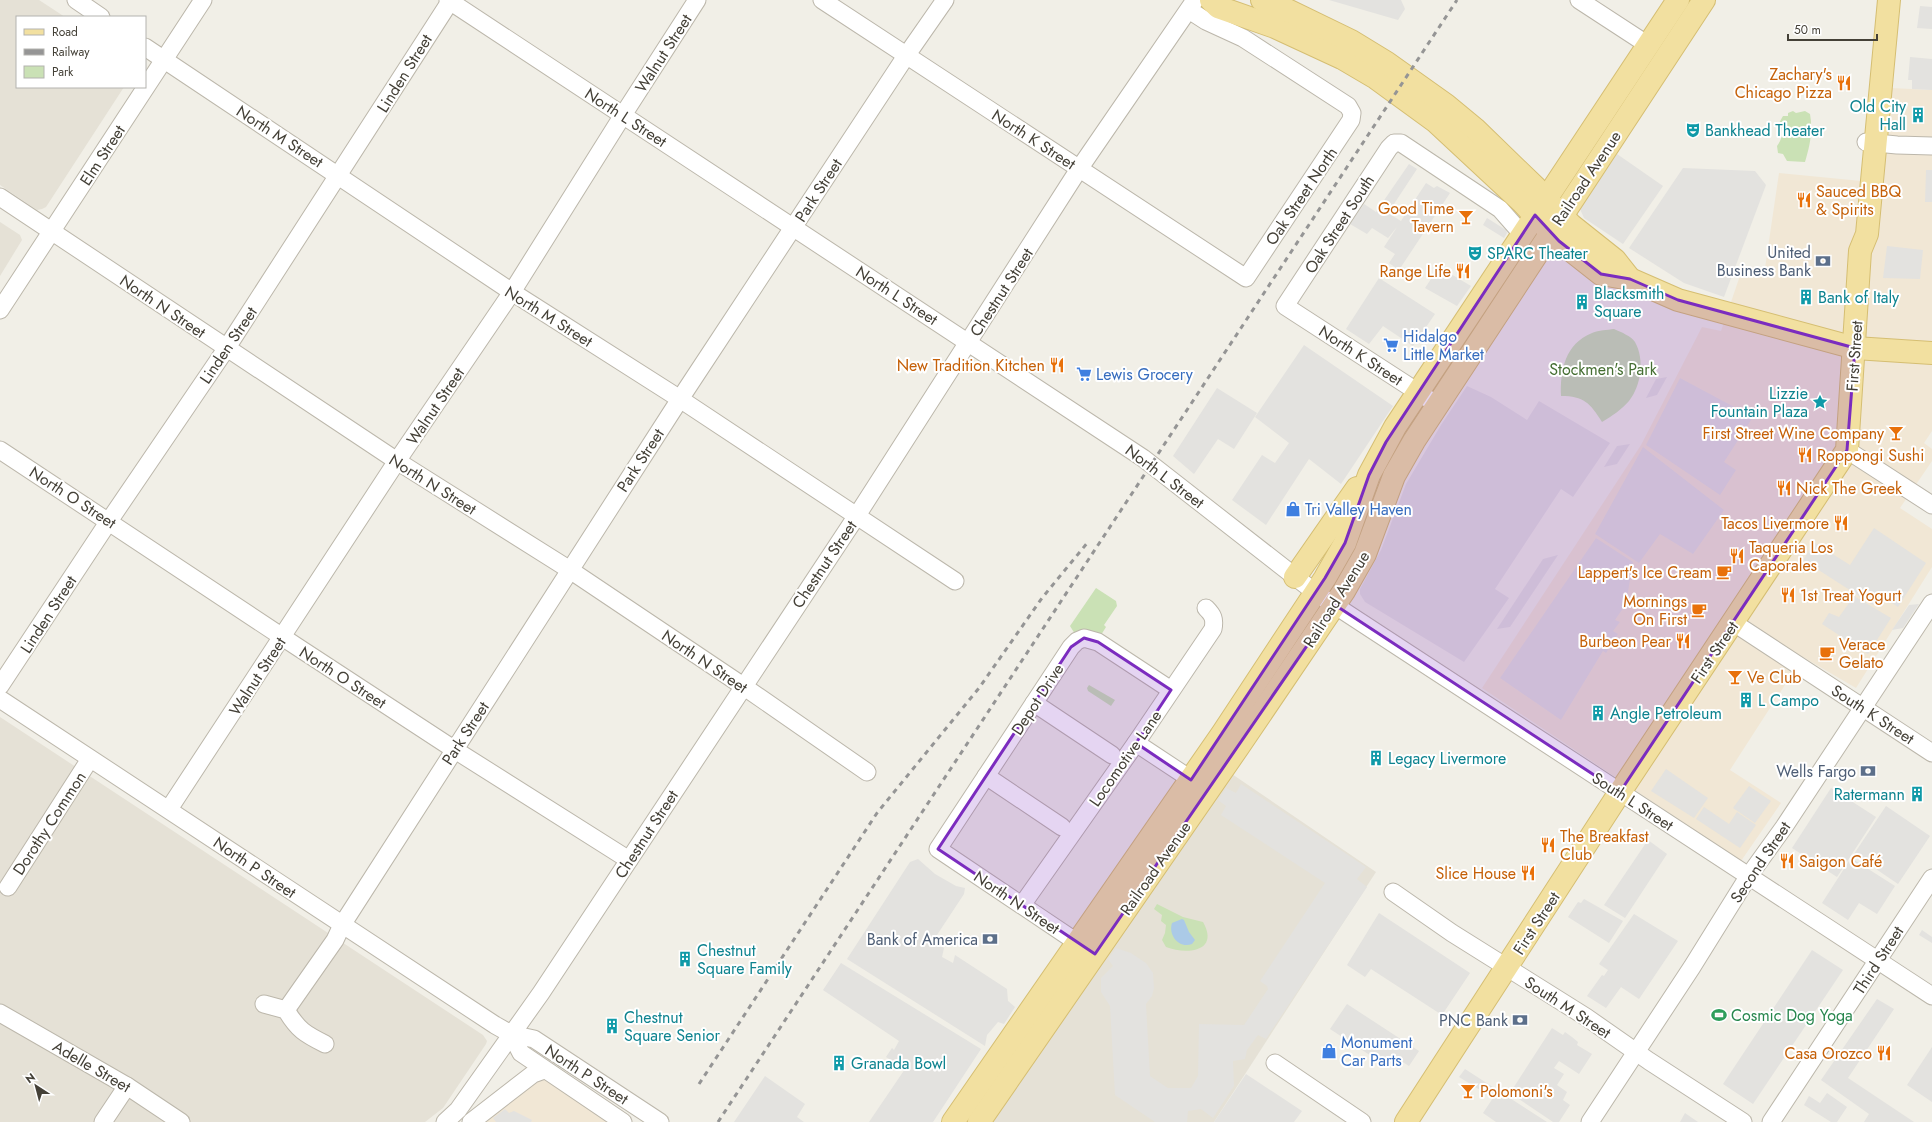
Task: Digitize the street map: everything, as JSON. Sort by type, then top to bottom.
[{"type":"main road","points":[[1211,0],[1218,7],[1275,27],[1342,58],[1376,78],[1435,121],[1540,207]]},
{"type":"main road","points":[[1262,0],[1281,7],[1351,41],[1387,63],[1446,105],[1469,124],[1556,224],[1571,225],[1615,260],[1630,279],[1678,300],[1855,348],[1932,354]]},
{"type":"main road","name":"Railroad Avenue","points":[[1200,785],[1345,543],[1365,486],[1378,457],[1522,234],[1678,0]]},
{"type":"main road","name":"Railroad Avenue","points":[[953,1122],[1086,948],[1200,785],[1335,605],[1365,554],[1400,465],[1438,404],[1704,0]]},
{"type":"main road","name":"First Street","points":[[1871,142],[1877,0]]},
{"type":"main road","name":"First Street","points":[[1406,1122],[1620,792],[1734,623],[1847,450],[1855,348],[1860,251],[1856,234],[1871,142],[1889,0]]},
{"type":"main road","points":[[1295,578],[1378,457]]},
{"type":"main road","name":"Railroad Avenue","points":[[979,1122],[1086,948]]},
{"type":"street","points":[[76,0],[100,16]]},
{"type":"street","name":"Elm Street","points":[[146,87],[203,0]]},
{"type":"street","name":"North L Street","points":[[450,0],[1152,464],[1295,578],[1335,605]]},
{"type":"street","name":"Linden Street","points":[[0,686],[109,521],[226,349],[450,0]]},
{"type":"street","name":"Walnut Street","points":[[169,809],[397,462],[512,292],[697,0]]},
{"type":"street","name":"North K Street","points":[[822,0],[1246,278]]},
{"type":"street","name":"Park Street","points":[[286,1010],[335,940],[342,925],[680,398],[906,56],[945,0]]},
{"type":"street","points":[[1579,0],[1648,45]]},
{"type":"street","name":"Oak Street North","points":[[1192,5],[1206,21],[1243,38],[1348,106],[1352,113],[1351,120],[1246,278]]},
{"type":"street","name":"Chestnut Street","points":[[445,1122],[458,1110],[541,993],[856,517],[1079,169],[1192,5]]},
{"type":"street","name":"North M Street","points":[[146,48],[339,175],[512,292],[680,398],[856,517],[955,581]]},
{"type":"street","name":"Elm Street","points":[[0,310],[146,88]]},
{"type":"street","points":[[1871,142],[1932,146]]},
{"type":"street","name":"Oak Street South","points":[[1285,306],[1394,143],[1401,143],[1500,209],[1522,234]]},
{"type":"street","name":"North N Street","points":[[0,197],[397,462],[570,570],[743,686],[867,772]]},
{"type":"street","name":"North K Street","points":[[1285,306],[1438,404]]},
{"type":"street","name":"North O Street","points":[[0,450],[109,521],[282,638],[629,860]]},
{"type":"street","points":[[1847,450],[1932,505]]},
{"type":"street","name":"Second Street","points":[[1590,1122],[1748,877],[1784,827],[1932,603]]},
{"type":"street","name":"South L Street","points":[[1335,605],[1748,877],[1932,996]]},
{"type":"street","name":"Locomotive Lane","points":[[1022,905],[1136,743],[1213,629],[1214,621],[1212,614],[1206,608]]},
{"type":"street","name":"South K Street","points":[[1734,623],[1932,753]]},
{"type":"street","name":"Depot Drive","points":[[938,850],[1071,646],[1077,641],[1084,638],[1098,642],[1171,690]]},
{"type":"street","name":"North P Street","points":[[0,699],[495,1025],[511,1034],[534,1039],[660,1122]]},
{"type":"street","points":[[1034,703],[1112,755]]},
{"type":"street","points":[[1136,743],[1200,785]]},
{"type":"street","name":"Dorothy Common","points":[[8,887],[90,759]]},
{"type":"street","points":[[986,776],[1062,827]]},
{"type":"street","name":"North N Street","points":[[938,850],[1086,948]]},
{"type":"street","name":"Third Street","points":[[1771,1122],[1932,878]]},
{"type":"street","name":"South M Street","points":[[1393,892],[1452,933],[1586,1017],[1636,1052],[1743,1122]]},
{"type":"street","points":[[264,1004],[286,1010],[297,1027],[311,1037],[326,1044]]},
{"type":"street","name":"Adelle Street","points":[[0,1013],[127,1086],[181,1122]]},
{"type":"street","name":"North P Street","points":[[511,1034],[520,1053],[623,1122]]},
{"type":"street","points":[[1275,1063],[1362,1122]]},
{"type":"street","points":[[471,1122],[533,1074],[544,1070]]},
{"type":"street","points":[[103,1122],[127,1086]]},
{"type":"highlighted area","points":[[1535,215],[1559,241],[1601,274],[1630,279],[1678,300],[1855,348],[1847,450],[1620,792],[1335,605],[1095,954],[938,849],[1071,647],[1084,638],[1098,642],[1171,690],[1136,743],[1191,780],[1325,578],[1345,543],[1369,475],[1386,442]]},
{"type":"shaded area","points":[[0,0],[39,0],[63,16],[16,16],[16,88],[123,88],[46,207],[37,210],[0,185]]},
{"type":"shaded area","points":[[1329,0],[1401,0],[1405,9],[1398,20]]},
{"type":"shaded area","points":[[1920,6],[1932,7],[1932,29],[1917,28]]},
{"type":"shaded area","points":[[1910,57],[1932,59],[1932,90],[1912,89],[1912,80],[1908,80]]},
{"type":"shaded area","points":[[1891,88],[1932,90],[1932,431],[1924,443],[1932,449],[1932,461],[1900,508],[1932,529],[1932,567],[1856,688],[1803,657],[1730,770],[1781,803],[1741,861],[1482,688],[1641,445],[1702,327],[1721,331],[1743,267],[1765,268],[1779,173],[1882,183]]},
{"type":"shaded area","points":[[1617,154],[1663,186],[1623,244],[1584,218],[1580,209]]},
{"type":"shaded area","points":[[1409,164],[1417,169],[1388,213],[1401,221],[1426,183],[1434,188],[1437,186],[1450,193],[1399,270],[1389,263],[1395,254],[1384,247],[1397,227],[1388,238],[1372,228],[1367,234],[1350,224],[1364,204],[1376,212]]},
{"type":"shaded area","points":[[1683,168],[1755,171],[1766,185],[1724,297],[1684,283],[1629,248]]},
{"type":"shaded area","points":[[1926,170],[1932,170],[1932,202],[1925,202]]},
{"type":"shaded area","points":[[1487,218],[1506,230],[1507,233],[1504,238],[1483,225]]},
{"type":"shaded area","points":[[0,222],[20,235],[22,240],[0,276]]},
{"type":"shaded area","points":[[1887,246],[1923,250],[1920,279],[1883,278]]},
{"type":"shaded area","points":[[1439,267],[1471,286],[1457,306],[1425,288]]},
{"type":"shaded area","points":[[1379,278],[1435,314],[1413,346],[1383,326],[1369,344],[1346,329]]},
{"type":"shaded area","points":[[1304,345],[1393,406],[1341,484],[1309,459],[1266,525],[1232,500],[1262,455],[1275,463],[1289,443],[1255,417]]},
{"type":"shaded area","points":[[1667,377],[1657,395],[1646,398],[1656,379]]},
{"type":"shaded area","points":[[1680,378],[1753,417],[1724,462],[1736,470],[1720,495],[1646,445]]},
{"type":"shaded area","points":[[1467,386],[1491,397],[1527,420],[1539,401],[1610,443],[1573,497],[1561,489],[1495,589],[1509,598],[1464,662],[1365,602],[1360,594],[1360,589],[1381,550],[1406,484],[1441,425]]},
{"type":"shaded area","points":[[1217,388],[1257,413],[1234,449],[1218,439],[1194,474],[1173,456]]},
{"type":"shaded area","points":[[1630,444],[1617,464],[1604,467],[1617,446]]},
{"type":"shaded area","points":[[1643,447],[1724,510],[1693,554],[1660,534],[1639,563],[1595,534]]},
{"type":"shaded area","points":[[1874,528],[1926,563],[1898,607],[1880,595],[1873,605],[1803,560],[1815,543],[1850,565]]},
{"type":"shaded area","points":[[1596,538],[1633,562],[1626,604],[1615,620],[1620,622],[1613,631],[1618,634],[1606,653],[1603,651],[1561,720],[1500,678]]},
{"type":"shaded area","points":[[1558,555],[1510,627],[1497,629],[1543,559]]},
{"type":"shaded area","points":[[1854,596],[1891,618],[1868,654],[1822,624],[1829,613],[1839,617]]},
{"type":"shaded area","points":[[1919,604],[1903,628],[1892,630],[1909,605]]},
{"type":"shaded area","points":[[0,717],[483,1035],[487,1041],[486,1044],[443,1108],[425,1122],[0,1122]]},
{"type":"shaded area","points":[[1666,769],[1708,798],[1694,818],[1651,791]]},
{"type":"shaded area","points":[[1229,772],[1376,872],[1214,1122],[990,1122]]},
{"type":"shaded area","points":[[1241,784],[1366,867],[1357,879],[1367,887],[1266,1039],[1258,1035],[1247,1050],[1245,1059],[1233,1061],[1234,1086],[1213,1118],[1201,1109],[1188,1111],[1187,1122],[1155,1122],[1115,1095],[1110,1006],[1101,992],[1101,978],[1113,966],[1108,959],[1116,948],[1131,953],[1146,963],[1153,973],[1154,988],[1152,996],[1146,1004],[1150,1076],[1168,1088],[1191,1088],[1198,1076],[1199,1024],[1244,1025],[1268,989],[1267,986],[1260,981],[1325,883],[1221,815],[1226,806],[1218,800],[1226,788],[1236,793]]},
{"type":"shaded area","points":[[1749,786],[1771,801],[1755,823],[1733,808]]},
{"type":"shaded area","points":[[1831,788],[1876,817],[1837,877],[1792,848]]},
{"type":"shaded area","points":[[1886,806],[1930,836],[1898,884],[1854,854]]},
{"type":"shaded area","points":[[1704,807],[1729,824],[1737,812],[1756,825],[1740,848],[1696,819]]},
{"type":"shaded area","points":[[1648,840],[1667,854],[1625,918],[1604,905]]},
{"type":"shaded area","points":[[1851,858],[1895,886],[1877,914],[1859,903],[1848,920],[1822,903]]},
{"type":"shaded area","points":[[918,859],[935,874],[956,886],[965,888],[964,894],[933,941],[944,948],[942,957],[953,963],[955,955],[1007,989],[1008,1001],[1015,1007],[1004,1024],[998,1022],[987,1035],[985,1046],[847,959],[910,862]]},
{"type":"shaded area","points":[[1584,899],[1623,921],[1609,943],[1568,917],[1578,902],[1581,903]]},
{"type":"shaded area","points":[[1379,913],[1470,973],[1442,1015],[1371,969],[1365,977],[1347,965]]},
{"type":"shaded area","points":[[1634,914],[1678,941],[1639,999],[1621,987],[1606,1008],[1587,996],[1602,975],[1604,976],[1608,970],[1599,964]]},
{"type":"shaded area","points":[[1922,930],[1932,937],[1932,943],[1919,935]]},
{"type":"shaded area","points":[[1812,950],[1843,970],[1753,1104],[1723,1084]]},
{"type":"shaded area","points":[[841,963],[981,1049],[933,1122],[869,1122],[905,1069],[886,1057],[892,1048],[894,1050],[899,1041],[823,990]]},
{"type":"shaded area","points":[[1877,999],[1894,1009],[1848,1078],[1914,1122],[1864,1122],[1869,1114],[1821,1080]]},
{"type":"shaded area","points":[[1347,1004],[1419,1051],[1409,1066],[1395,1057],[1388,1067],[1330,1029]]},
{"type":"shaded area","points":[[1552,1028],[1563,1035],[1565,1032],[1578,1042],[1577,1045],[1592,1054],[1579,1074],[1559,1061],[1554,1068],[1564,1074],[1557,1085],[1567,1092],[1563,1100],[1570,1105],[1559,1122],[1553,1122],[1510,1093]]},
{"type":"shaded area","points":[[1932,1047],[1932,1102],[1907,1085]]},
{"type":"shaded area","points":[[1465,1069],[1547,1122],[1496,1122],[1483,1113],[1493,1098],[1459,1077]]},
{"type":"shaded area","points":[[1246,1074],[1302,1111],[1294,1122],[1214,1122]]},
{"type":"shaded area","points":[[765,1076],[805,1104],[797,1117],[804,1122],[734,1122]]},
{"type":"shaded area","points":[[540,1077],[553,1084],[611,1122],[474,1122]]},
{"type":"shaded area","points":[[1827,1093],[1847,1107],[1837,1122],[1831,1122],[1804,1105],[1809,1096],[1820,1103]]},
{"type":"shaded area","points":[[505,1109],[509,1113],[514,1111],[532,1120],[531,1122],[496,1122],[493,1118]]},
{"type":"shaded area","points":[[1685,1113],[1698,1122],[1680,1122]]},
{"type":"green space","points":[[1793,111],[1796,113],[1805,111],[1810,114],[1810,138],[1805,162],[1787,161],[1783,154],[1778,153],[1777,146],[1782,135],[1779,123],[1783,116],[1788,116],[1788,113]]},
{"type":"green space","name":"Stockmen's Park","points":[[1614,329],[1628,336],[1635,342],[1640,357],[1640,373],[1636,388],[1629,401],[1616,413],[1602,422],[1590,405],[1586,402],[1575,397],[1561,396],[1563,368],[1570,351],[1583,338],[1592,333]]},
{"type":"green space","points":[[1096,588],[1116,601],[1117,606],[1104,625],[1106,627],[1101,635],[1075,634],[1070,626]]},
{"type":"green space","points":[[1089,685],[1115,700],[1111,706],[1088,691],[1087,688]]},
{"type":"green space","points":[[1157,904],[1183,917],[1203,922],[1207,932],[1207,940],[1204,945],[1191,951],[1183,951],[1166,947],[1162,940],[1166,925],[1161,921],[1162,915],[1154,909]]},
{"type":"water","points":[[1182,919],[1195,940],[1192,944],[1183,945],[1173,936],[1171,928],[1172,923]]},
{"type":"railway","points":[[718,1122],[1457,0]]},
{"type":"railway","points":[[699,1084],[877,813],[979,688],[1042,598],[1088,542]]},
{"type":"place","name":"Zachary's Chicago Pizza","points":[[1844,83]]},
{"type":"place","name":"Old City Hall","points":[[1918,115]]},
{"type":"place","name":"Bankhead Theater","points":[[1693,130]]},
{"type":"place","name":"Sauced BBQ & Spirits","points":[[1804,200]]},
{"type":"place","name":"Good Time Tavern","points":[[1466,217]]},
{"type":"place","name":"SPARC Theater","points":[[1475,253]]},
{"type":"place","name":"United Business Bank","points":[[1823,261]]},
{"type":"place","name":"Range Life","points":[[1463,271]]},
{"type":"place","name":"Bank of Italy","points":[[1806,297]]},
{"type":"place","name":"Blacksmith Square","points":[[1582,302]]},
{"type":"place","name":"Hidalgo Little Market","points":[[1391,345]]},
{"type":"place","name":"New Tradition Kitchen","points":[[1057,365]]},
{"type":"place","name":"Lewis Grocery","points":[[1084,374]]},
{"type":"place","name":"Lizzie Fountain Plaza","points":[[1820,402]]},
{"type":"place","name":"First Street Wine Company","points":[[1896,433]]},
{"type":"place","name":"Roppongi Sushi","points":[[1805,455]]},
{"type":"place","name":"Nick The Greek","points":[[1784,488]]},
{"type":"place","name":"Tri Valley Haven","points":[[1293,509]]},
{"type":"place","name":"Tacos Livermore","points":[[1841,523]]},
{"type":"place","name":"Taqueria Los Caporales","points":[[1737,556]]},
{"type":"place","name":"Lappert's Ice Cream","points":[[1724,572]]},
{"type":"place","name":"1st Treat Yogurt","points":[[1788,595]]},
{"type":"place","name":"Mornings On First","points":[[1699,610]]},
{"type":"place","name":"Burbeon Pear","points":[[1683,641]]},
{"type":"place","name":"Verace Gelato","points":[[1827,653]]},
{"type":"place","name":"Ve Club","points":[[1735,677]]},
{"type":"place","name":"L Campo","points":[[1746,700]]},
{"type":"place","name":"Angle Petroleum","points":[[1598,713]]},
{"type":"place","name":"Legacy Livermore","points":[[1376,758]]},
{"type":"place","name":"Wells Fargo","points":[[1868,771]]},
{"type":"place","name":"Ratermann","points":[[1917,794]]},
{"type":"place","name":"The Breakfast Club","points":[[1548,845]]},
{"type":"place","name":"Saigon Café","points":[[1787,861]]},
{"type":"place","name":"Slice House","points":[[1528,873]]},
{"type":"place","name":"Bank of America","points":[[990,939]]},
{"type":"place","name":"Chestnut Square Family","points":[[685,959]]},
{"type":"place","name":"Cosmic Dog Yoga","points":[[1719,1015]]},
{"type":"place","name":"PNC Bank","points":[[1520,1020]]},
{"type":"place","name":"Chestnut Square Senior","points":[[612,1026]]},
{"type":"place","name":"Monument Car Parts","points":[[1329,1051]]},
{"type":"place","name":"Casa Orozco","points":[[1884,1053]]},
{"type":"place","name":"Granada Bowl","points":[[839,1063]]},
{"type":"place","name":"Polomoni's","points":[[1468,1091]]}]
